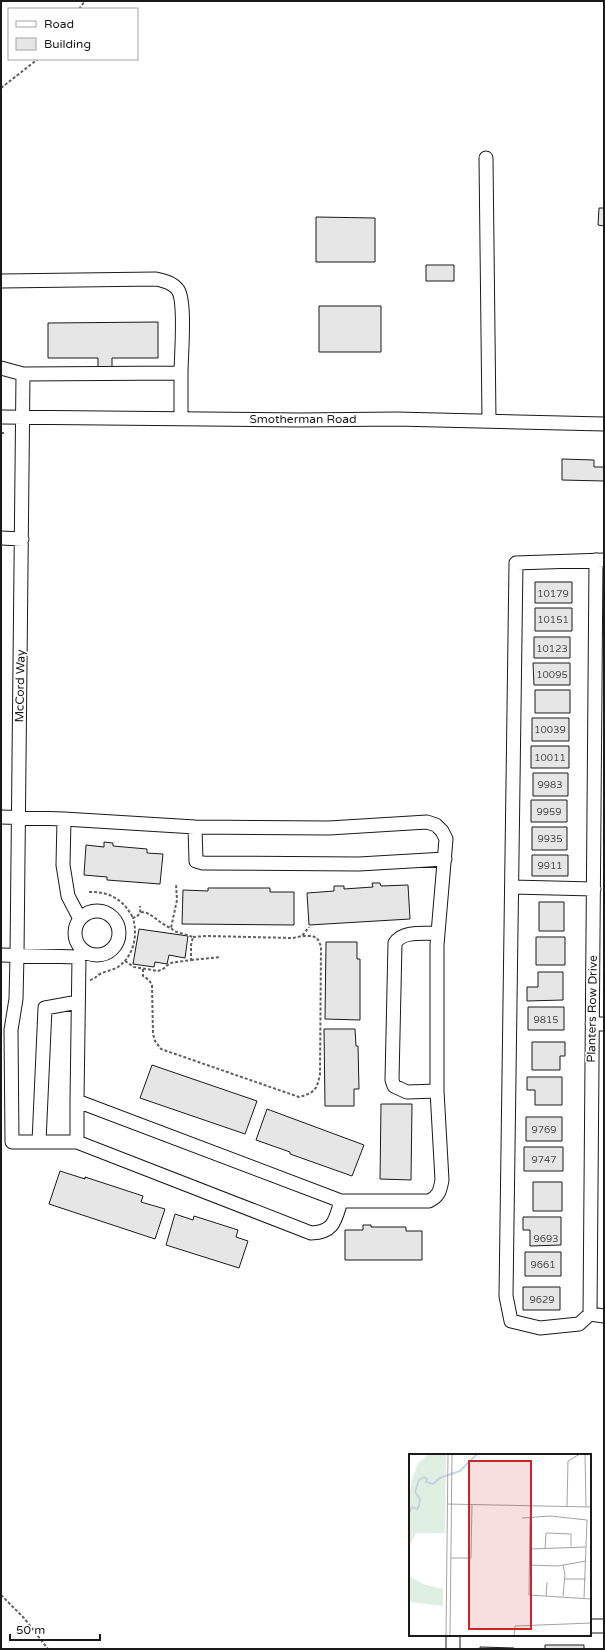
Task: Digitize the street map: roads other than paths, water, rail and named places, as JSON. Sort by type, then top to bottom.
[{"type":"street","points":[[486,158],[489,420]]},
{"type":"street","points":[[1,281],[156,279],[169,283],[178,291],[182,304],[181,418]]},
{"type":"street","points":[[1,368],[23,374],[181,373]]},
{"type":"street","name":"McCord Way","points":[[23,374],[17,956],[16,999],[11,1030],[12,1142],[39,1142]]},
{"type":"street","name":"Smotherman Road","points":[[1,417],[489,420],[604,424]]},
{"type":"street","points":[[1,538],[22,539]]},
{"type":"street","points":[[600,560],[516,563],[506,1296],[511,1321],[540,1328],[579,1324],[590,1314],[604,1316]]},
{"type":"street","name":"Planters Row Drive","points":[[590,1314],[598,1106],[599,941],[594,889],[599,862],[600,560]]},
{"type":"street","points":[[1,817],[64,819],[196,827],[329,828],[427,822],[436,825],[442,831],[446,839],[438,933],[436,1091],[442,1180],[437,1197],[429,1201],[341,1201],[77,1101]]},
{"type":"street","points":[[64,819],[63,865],[66,888],[68,896],[80,919]]},
{"type":"street","points":[[196,827],[196,861],[203,863],[359,864],[445,859]]},
{"type":"street","points":[[512,888],[594,889]]},
{"type":"street","points":[[1,955],[17,956],[82,954],[97,955],[109,951],[117,941],[118,929],[113,918],[102,912],[90,912],[76,924],[75,937],[82,954],[78,1002],[77,1142]]},
{"type":"street","points":[[436,1091],[407,1092],[394,1086],[392,1080],[395,942],[398,938],[408,934],[438,933]]},
{"type":"street","points":[[78,1002],[45,1008],[39,1142],[77,1142],[311,1233],[328,1230],[334,1223],[341,1201]]},
{"type":"street","points":[[591,1626],[604,1626]]},
{"type":"street","points":[[453,1636],[453,1649]]}]
